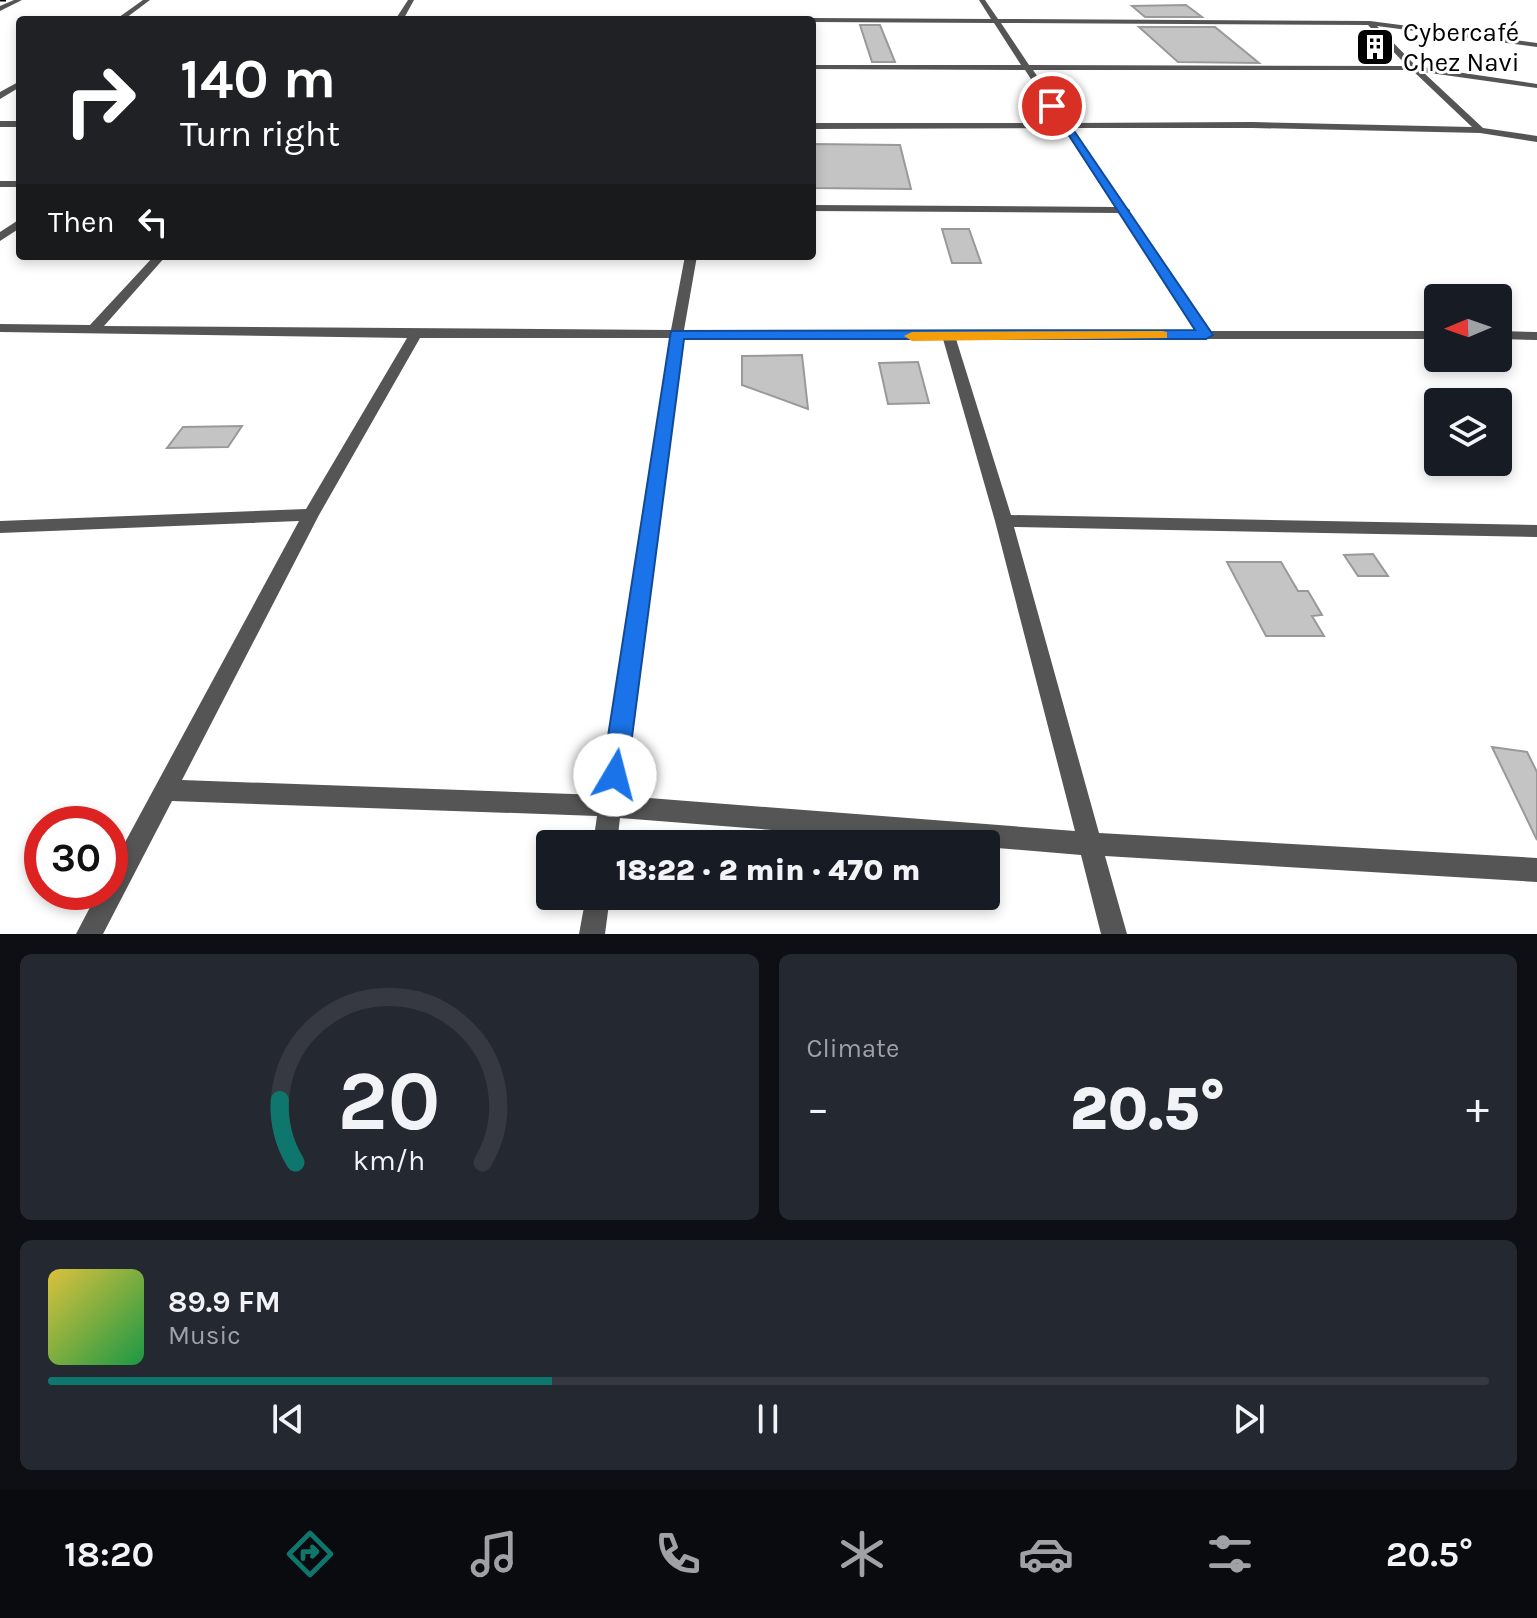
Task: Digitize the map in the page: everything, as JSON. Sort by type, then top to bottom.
[{"type":"street","points":[[0,9],[19,0]]},
{"type":"street","points":[[125,16],[147,0]]},
{"type":"street","points":[[982,0],[1206,335]]},
{"type":"street","points":[[816,20],[1370,23],[1537,45]]},
{"type":"street","points":[[1370,23],[1480,130]]},
{"type":"street","points":[[816,67],[1414,68],[1537,86]]},
{"type":"street","points":[[816,126],[1064,125],[1480,130],[1537,139]]},
{"type":"street","points":[[816,208],[1125,210]]},
{"type":"street","points":[[0,238],[16,225]]},
{"type":"street","points":[[95,327],[156,260]]},
{"type":"street","points":[[607,830],[677,334],[690,260]]},
{"type":"street","points":[[0,328],[949,337],[1424,335]]},
{"type":"street","points":[[89,934],[311,515],[416,334]]},
{"type":"street","points":[[1512,335],[1537,336]]},
{"type":"street","points":[[949,337],[1004,521],[1114,934]]},
{"type":"street","points":[[0,527],[311,515]]},
{"type":"street","points":[[1004,521],[1537,531]]},
{"type":"street","points":[[168,790],[610,806],[1092,844],[1537,870]]},
{"type":"street","points":[[592,934],[596,910]]},
{"type":"building","points":[[1186,5],[1202,17],[1145,17],[1132,6]]},
{"type":"building","points":[[860,25],[880,25],[895,62],[872,62]]},
{"type":"building","points":[[1139,27],[1215,27],[1259,63],[1178,62]]},
{"type":"building","points":[[816,144],[900,145],[911,189],[816,188]]},
{"type":"building","points":[[942,229],[969,229],[981,263],[952,263]]},
{"type":"building","points":[[802,355],[808,409],[742,385],[742,356]]},
{"type":"building","points":[[918,362],[929,403],[888,404],[879,363]]},
{"type":"building","points":[[242,426],[228,447],[167,448],[183,427]]},
{"type":"building","points":[[1373,554],[1388,576],[1358,576],[1344,555]]},
{"type":"building","points":[[1227,562],[1281,562],[1298,591],[1308,591],[1322,615],[1312,616],[1324,636],[1266,636]]},
{"type":"building","points":[[1492,747],[1527,752],[1537,772],[1537,840]]},
{"type":"railway","points":[[0,0],[7,0]]},
{"type":"slow traffic","points":[[912,336],[1162,335]]},
{"type":"place","name":"Cybercafé Chez Navi","points":[[1375,47]]},
{"type":"route","points":[[615,775],[677,334],[949,337],[1206,335],[1125,210],[1052,106]]}]
